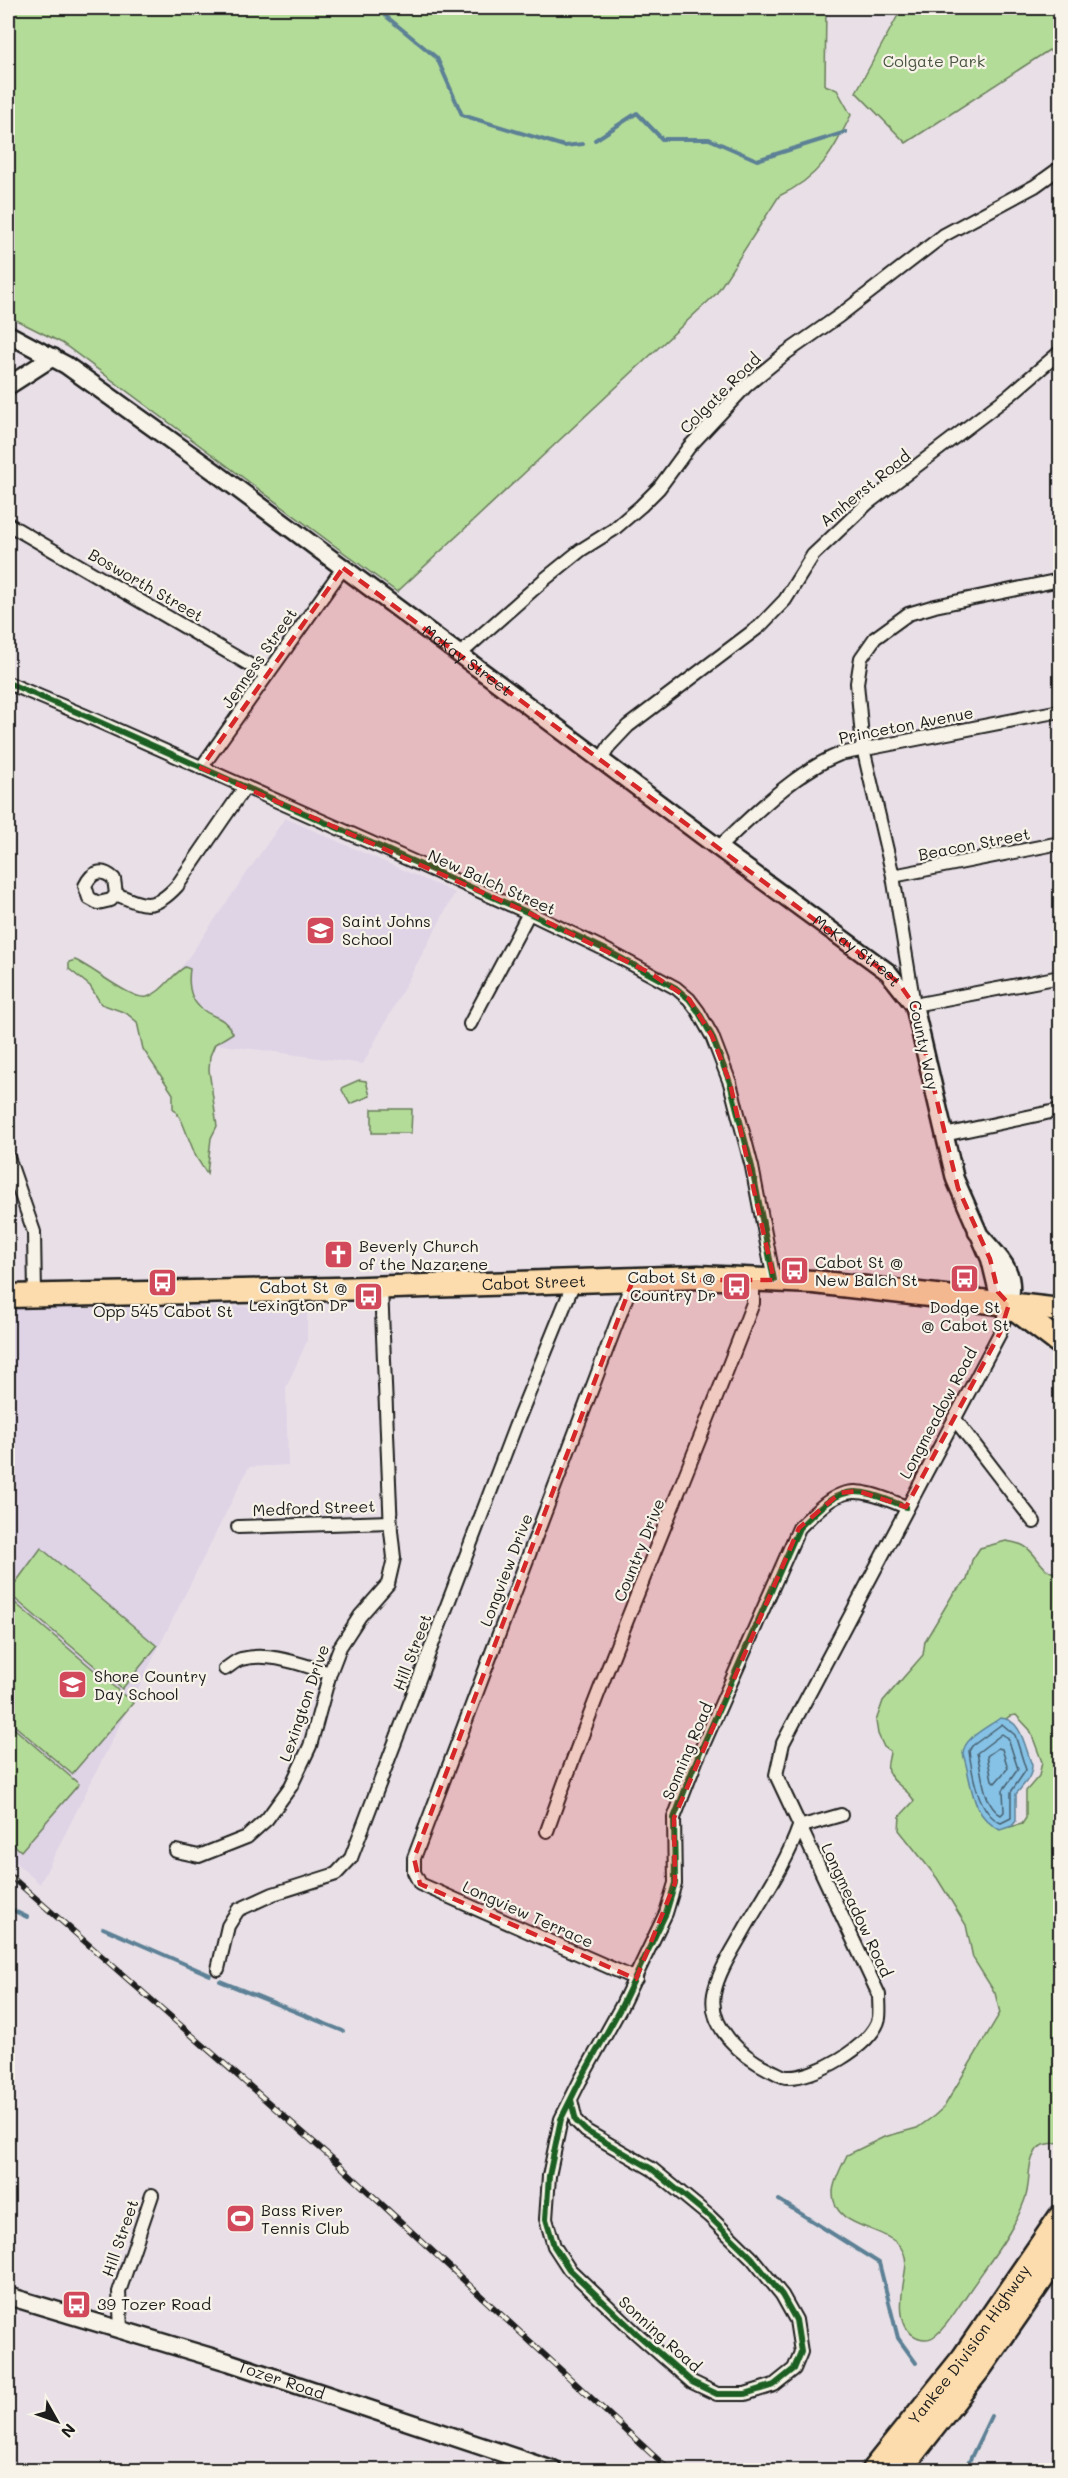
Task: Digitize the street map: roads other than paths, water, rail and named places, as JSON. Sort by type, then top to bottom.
[{"type":"highway","name":"Cabot Street","points":[[8,1296],[698,1277],[814,1282],[1060,1310]]},
{"type":"highway","points":[[1009,1304],[1060,1343]]},
{"type":"highway","name":"Yankee Division Highway","points":[[873,2470],[963,2358],[1060,2217]]},
{"type":"highway","name":"Yankee Division Highway","points":[[900,2470],[1005,2334],[1060,2253]]},
{"type":"main road","name":"McKay Street","points":[[8,334],[53,357],[215,472],[718,848],[888,972],[914,1005]]},
{"type":"main road","points":[[8,386],[53,357]]},
{"type":"main road","name":"County Way","points":[[914,1005],[958,1188],[977,1232],[1011,1275],[1012,1288],[1009,1304]]},
{"type":"main road","name":"Tozer Road","points":[[8,2296],[121,2328],[554,2470]]},
{"type":"street","name":"Colgate Road","points":[[459,655],[544,579],[581,550],[614,530],[641,506],[659,488],[689,447],[747,385],[786,353],[839,316],[944,235],[1035,186],[1060,168]]},
{"type":"street","name":"Amherst Road","points":[[601,760],[610,745],[628,726],[760,626],[785,600],[813,555],[837,530],[868,503],[1010,395],[1060,352]]},
{"type":"street","name":"Bosworth Street","points":[[8,524],[267,675]]},
{"type":"street","name":"Jenness Street","points":[[201,768],[344,568]]},
{"type":"street","name":"County Way","points":[[914,1005],[893,876],[863,748],[857,683],[861,658],[874,638],[908,614],[935,606],[1060,580]]},
{"type":"street","name":"New Balch Street","points":[[8,683],[529,913],[604,949],[676,988],[698,1011],[712,1036],[730,1083],[752,1167],[763,1279]]},
{"type":"street","name":"Princeton Avenue","points":[[718,848],[760,810],[821,761],[863,748],[1060,711]]},
{"type":"street","points":[[116,894],[146,905],[157,903],[167,897],[245,787]]},
{"type":"street","name":"Beacon Street","points":[[893,876],[1060,843]]},
{"type":"street","points":[[471,1024],[529,913]]},
{"type":"street","points":[[914,1005],[1060,977]]},
{"type":"street","points":[[944,1135],[1060,1110]]},
{"type":"street","points":[[8,1157],[34,1232],[35,1295]]},
{"type":"street","name":"Country Drive","points":[[547,1831],[577,1746],[763,1279]]},
{"type":"street","name":"Longview Drive","points":[[414,1872],[414,1858],[633,1280]]},
{"type":"street","name":"Hill Street","points":[[218,1968],[228,1926],[238,1910],[273,1894],[336,1874],[351,1858],[515,1427],[574,1282]]},
{"type":"street","name":"Lexington Drive","points":[[176,1851],[199,1856],[248,1837],[267,1819],[291,1786],[310,1746],[330,1673],[340,1647],[360,1616],[388,1584],[394,1558],[390,1522],[381,1287]]},
{"type":"street","name":"Longmeadow Road","points":[[799,1827],[790,1851],[729,1956],[714,1994],[716,2018],[731,2042],[759,2064],[786,2077],[814,2072],[842,2059],[865,2039],[879,2020],[879,1995],[776,1775],[783,1743],[1000,1333],[1009,1304]]},
{"type":"street","points":[[954,1418],[1034,1522]]},
{"type":"street","name":"Sonning Road","points":[[571,2100],[576,2121],[586,2131],[652,2169],[709,2216],[753,2258],[782,2295],[796,2320],[801,2352],[794,2369],[774,2385],[745,2394],[717,2394],[692,2382],[636,2333],[569,2269],[554,2246],[546,2219],[549,2176],[561,2119],[571,2100],[636,1979],[666,1913],[675,1883],[674,1818],[696,1761],[799,1528],[820,1507],[840,1493],[858,1491],[880,1496],[906,1507]]},
{"type":"street","name":"Medford Street","points":[[238,1527],[390,1522]]},
{"type":"street","points":[[225,1669],[240,1659],[282,1658],[330,1673]]},
{"type":"street","points":[[799,1827],[841,1815]]},
{"type":"street","name":"Longview Terrace","points":[[414,1872],[420,1884],[636,1979]]},
{"type":"street","name":"Hill Street","points":[[121,2328],[119,2292],[152,2195]]},
{"type":"water","points":[[1000,1718],[1007,1719],[1018,1729],[1025,1743],[1032,1770],[1025,1784],[1016,1794],[1016,1821],[1012,1826],[1000,1830],[983,1816],[977,1807],[963,1754],[964,1748],[972,1738]]},
{"type":"waterway","points":[[376,8],[437,58],[462,115],[564,146],[583,144]]},
{"type":"waterway","points":[[595,140],[637,113],[662,139],[709,139],[757,160],[846,132]]},
{"type":"waterway","points":[[8,1908],[27,1917]]},
{"type":"waterway","points":[[103,1928],[210,1975]]},
{"type":"waterway","points":[[220,1981],[343,2031]]},
{"type":"waterway","points":[[779,2200],[879,2263],[898,2338],[916,2363]]},
{"type":"waterway","points":[[965,2470],[991,2416]]},
{"type":"railway","points":[[8,1874],[334,2160],[669,2470]]},
{"type":"place","name":"Saint Johns School","points":[[321,930]]},
{"type":"place","name":"Beverly Church of the Nazarene","points":[[338,1255]]},
{"type":"place","name":"Cabot St @ New Balch St","points":[[794,1271]]},
{"type":"place","name":"Dodge St @ Cabot St","points":[[965,1279]]},
{"type":"place","name":"Opp 545 Cabot St","points":[[163,1283]]},
{"type":"place","name":"Cabot St @ Country Dr","points":[[737,1286]]},
{"type":"place","name":"Cabot St @ Lexington Dr","points":[[369,1296]]},
{"type":"place","name":"Shore Country Day School","points":[[73,1685]]},
{"type":"place","name":"Bass River Tennis Club","points":[[240,2219]]},
{"type":"place","name":"39 Tozer Road","points":[[76,2304]]},
{"type":"park label","name":"Colgate Park","points":[[934,61]]}]
